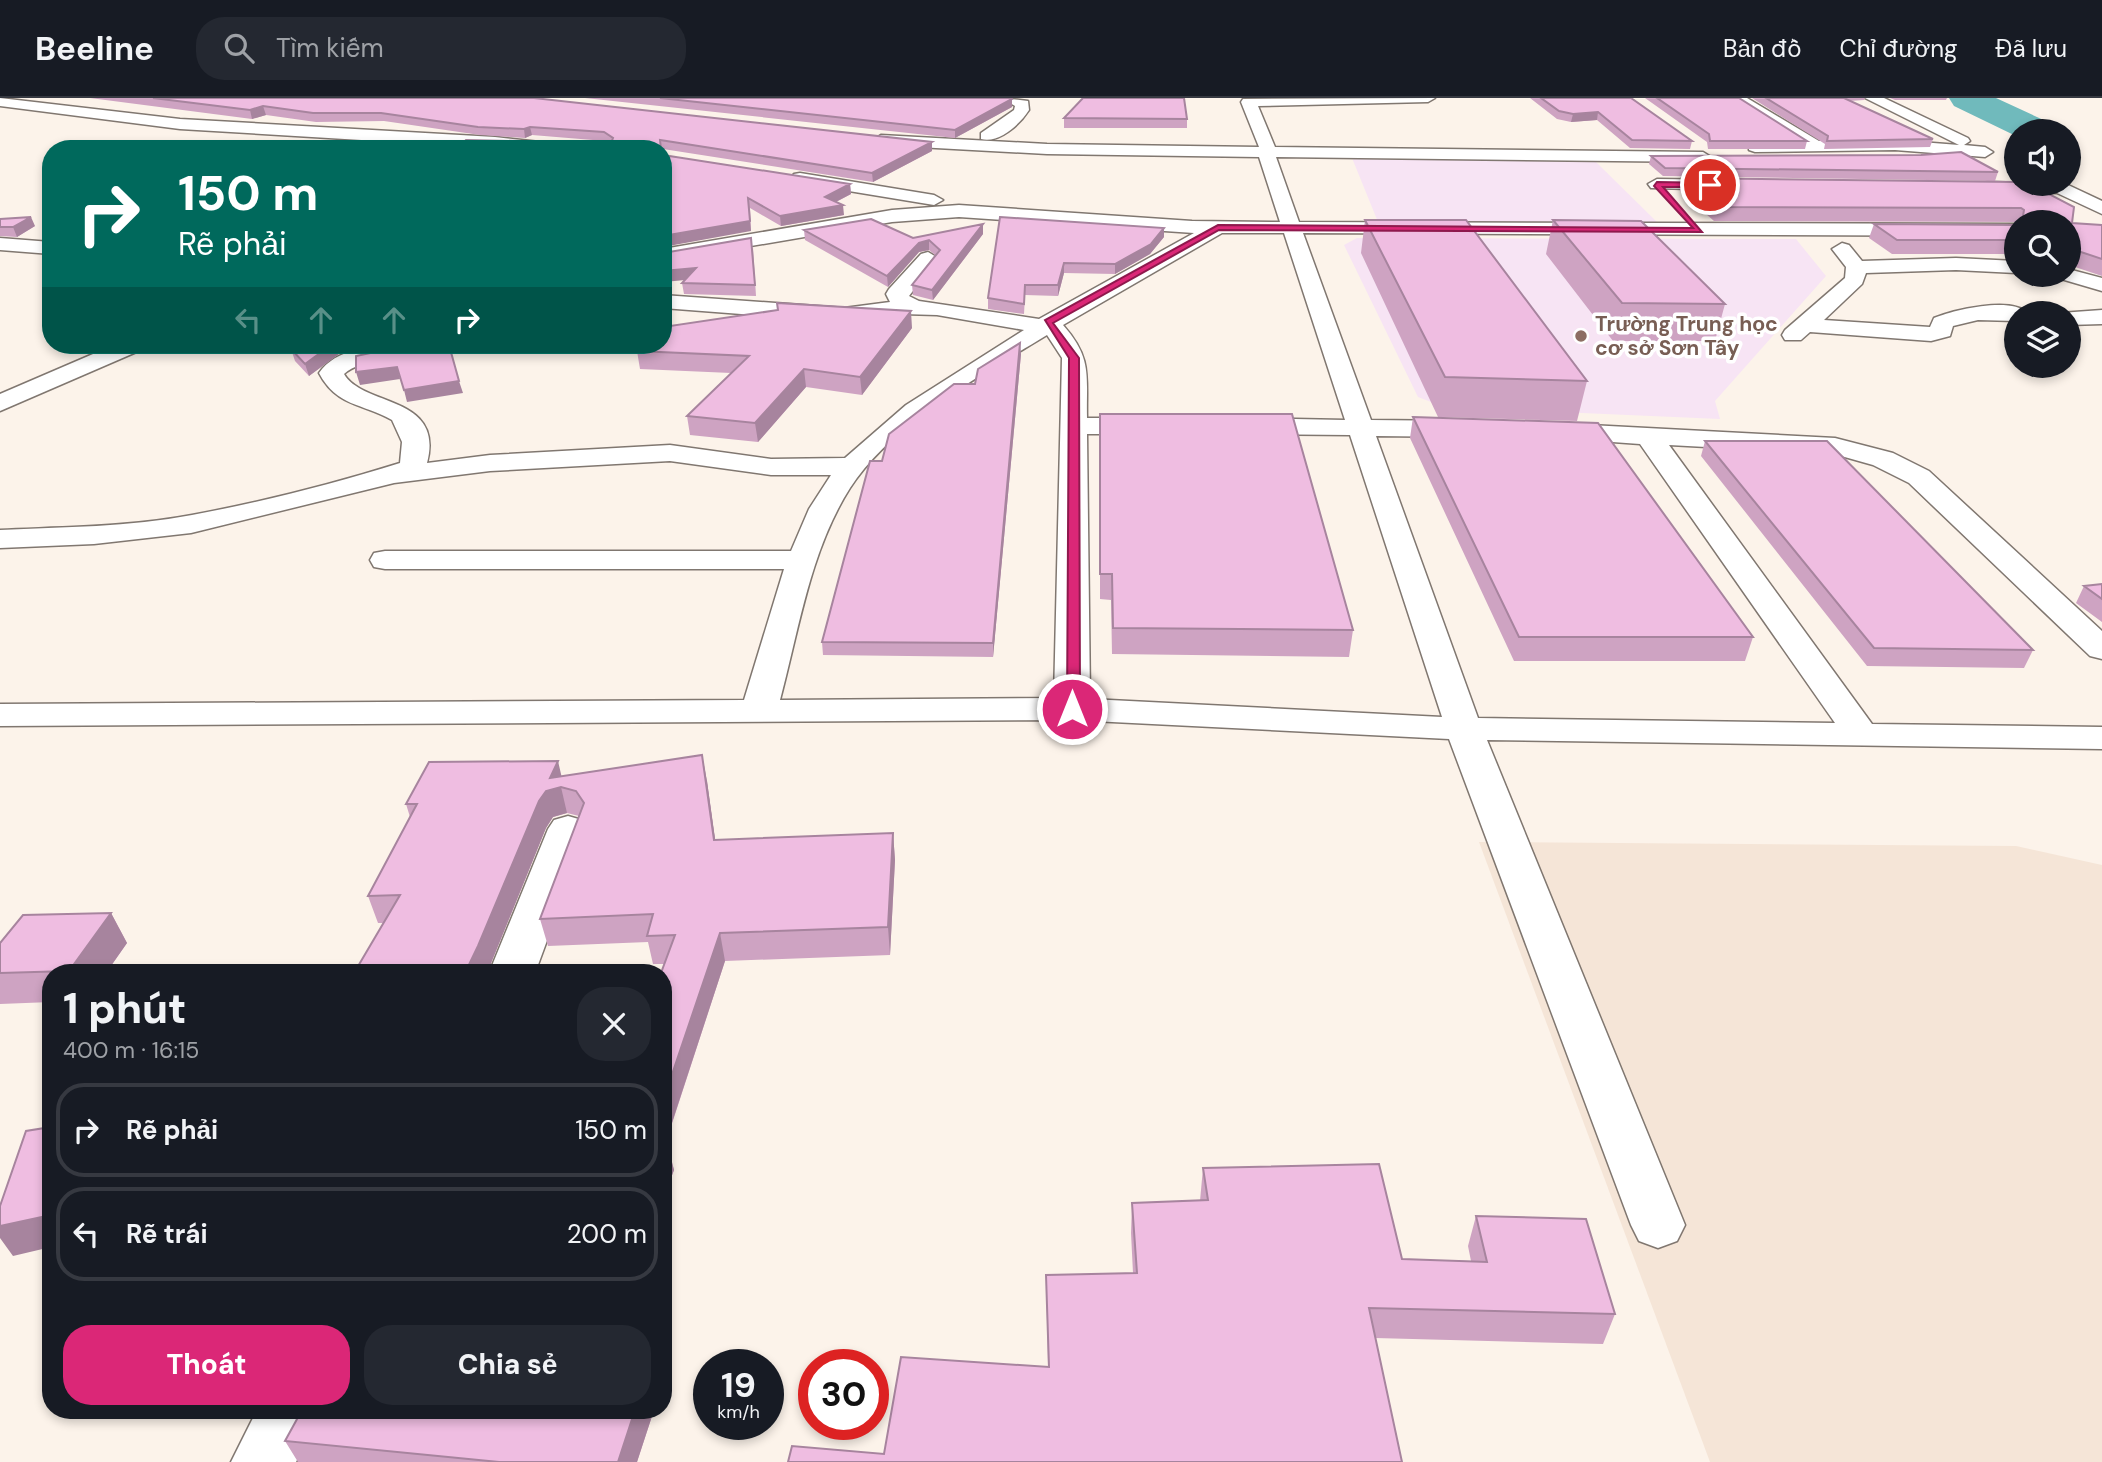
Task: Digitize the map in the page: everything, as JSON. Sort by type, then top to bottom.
[{"type":"street","points":[[987,136],[1016,118],[1023,109],[1023,104],[1009,98]]},
{"type":"street","points":[[1428,98],[1248,102],[1267,148],[1291,228],[1464,729],[1658,1225]]},
{"type":"street","points":[[1737,98],[1816,146]]},
{"type":"street","points":[[1872,98],[1990,155],[1895,145],[1816,146],[1740,152],[1918,156],[1961,152]]},
{"type":"street","points":[[75,110],[115,101]]},
{"type":"street","points":[[0,102],[180,124],[488,140]]},
{"type":"street","points":[[436,140],[483,122]]},
{"type":"street","points":[[323,140],[342,132]]},
{"type":"street","points":[[987,136],[869,133],[972,146],[1267,148],[1693,143],[1716,152],[1621,157],[1267,148],[987,136]]},
{"type":"street","points":[[443,137],[472,140]]},
{"type":"street","points":[[955,163],[972,146]]},
{"type":"street","points":[[1621,157],[1657,184],[1699,230]]},
{"type":"street","points":[[892,216],[781,178],[930,189],[968,205],[1080,216],[1218,223],[1218,227]]},
{"type":"street","points":[[1657,184],[1754,185]]},
{"type":"street","points":[[1963,187],[2004,187]]},
{"type":"street","points":[[2077,196],[2102,208]]},
{"type":"street","points":[[672,254],[859,224],[892,216],[959,211],[1218,227],[2004,230]]},
{"type":"street","points":[[759,711],[804,560],[836,486],[873,442],[1045,324],[1218,227]]},
{"type":"street","points":[[1823,231],[1856,267],[1855,280],[1798,331],[1931,334],[1942,331],[1942,323],[1954,317],[1989,312],[2004,313]]},
{"type":"street","points":[[0,244],[42,247]]},
{"type":"street","points":[[915,307],[899,300],[897,294],[928,258]]},
{"type":"street","points":[[1856,267],[1956,264],[2004,266]]},
{"type":"street","points":[[2081,279],[2102,285]]},
{"type":"street","points":[[672,302],[844,314],[915,307],[937,308],[1045,324],[1074,358],[1072,709]]},
{"type":"street","points":[[2081,318],[2102,317]]},
{"type":"street","points":[[0,403],[112,354]]},
{"type":"street","points":[[379,354],[350,359],[336,366],[331,373],[334,382],[347,391],[401,412],[409,422],[416,458],[411,468],[397,475]]},
{"type":"street","points":[[1073,426],[1182,426]]},
{"type":"street","points":[[1223,426],[1496,430]]},
{"type":"street","points":[[1524,430],[1647,434],[1835,446],[1883,459],[1919,477],[2102,649]]},
{"type":"street","points":[[1647,434],[1860,733]]},
{"type":"street","points":[[0,539],[94,535],[191,524],[397,475],[490,463],[670,453],[771,467],[853,466]]},
{"type":"street","points":[[385,560],[804,560]]},
{"type":"street","points":[[0,715],[1072,709],[1464,729],[2102,738]]},
{"type":"street","points":[[516,964],[568,829]]},
{"type":"street","points":[[262,1462],[285,1419]]},
{"type":"shaded area","points":[[1352,158],[1596,162],[1659,224],[1378,222]]},
{"type":"shaded area","name":"Trường Trung học cơ sở Sơn Tây","points":[[1357,238],[1796,239],[1826,276],[1715,401],[1720,419],[1444,407],[1418,397],[1344,245]]},
{"type":"shaded area","points":[[1479,842],[2016,846],[2102,865],[2102,1462],[1710,1462]]},
{"type":"building","points":[[153,98],[534,98],[932,142],[872,173],[672,140],[612,140],[604,132],[478,127],[381,113],[313,113],[263,106],[250,110]]},
{"type":"building","points":[[660,98],[1011,98],[1012,99],[955,130]]},
{"type":"building","points":[[1083,98],[1184,98],[1187,119],[1064,118]]},
{"type":"building","points":[[1541,98],[1631,98],[1692,141],[1632,140],[1598,112],[1573,114],[1559,111]]},
{"type":"building","points":[[1657,98],[1739,98],[1807,141],[1710,141],[1709,134]]},
{"type":"building","points":[[1766,98],[1844,98],[1933,139],[1827,141],[1828,136]]},
{"type":"building","points":[[1961,152],[1998,172],[1665,168],[1651,156],[1921,155]]},
{"type":"building","points":[[672,156],[850,184],[825,197],[843,205],[780,216],[748,198],[750,221],[672,234]]},
{"type":"building","points":[[1683,178],[2004,182],[2004,196],[2053,196],[2074,207],[2074,210],[2024,210],[1718,207]]},
{"type":"building","points":[[31,217],[13,227],[0,227],[0,219]]},
{"type":"building","points":[[1000,217],[1164,228],[1151,244],[1115,264],[1064,263],[1058,285],[1025,285],[1024,304],[988,298]]},
{"type":"building","points":[[871,219],[913,238],[983,224],[932,290],[912,285],[940,250],[929,240],[919,243],[887,276],[804,230]]},
{"type":"building","points":[[1365,220],[1466,220],[1587,381],[1445,377]]},
{"type":"building","points":[[1553,220],[1641,221],[1725,304],[1622,303]]},
{"type":"building","points":[[1874,224],[2004,225],[2004,240],[1897,240]]},
{"type":"building","points":[[2081,224],[2102,225],[2102,259],[2081,252]]},
{"type":"building","points":[[751,238],[755,285],[682,283],[696,268],[672,270],[672,251]]},
{"type":"building","points":[[777,303],[911,311],[860,377],[804,369],[755,423],[687,416],[749,356],[672,353],[672,326],[778,310]]},
{"type":"building","points":[[1020,343],[993,643],[822,642],[870,461],[882,461],[889,434],[954,384],[975,384],[978,369]]},
{"type":"building","points":[[296,354],[319,354],[305,364]]},
{"type":"building","points":[[452,354],[459,381],[404,390],[397,367],[356,372],[356,356]]},
{"type":"building","points":[[1100,414],[1292,414],[1353,630],[1113,628],[1112,574],[1100,574]]},
{"type":"building","points":[[1413,417],[1598,423],[1753,637],[1519,637]]},
{"type":"building","points":[[1705,441],[1827,441],[2033,650],[1874,648]]},
{"type":"building","points":[[2102,584],[2102,599],[2084,586]]},
{"type":"building","points":[[702,755],[714,840],[893,833],[888,927],[720,933],[672,1074],[672,964],[664,964],[675,935],[647,936],[653,914],[540,919],[584,803],[576,791],[561,787],[546,791],[539,801],[469,964],[359,964],[400,895],[368,896],[417,804],[406,804],[429,762],[558,761],[550,778]]},
{"type":"building","points":[[111,913],[74,964],[42,964],[42,972],[0,973],[0,943],[23,915]]},
{"type":"building","points":[[42,1128],[42,1217],[0,1226],[0,1206],[26,1131]]},
{"type":"building","points":[[1379,1164],[1402,1259],[1487,1262],[1476,1216],[1586,1219],[1615,1314],[1369,1308],[1402,1462],[788,1462],[792,1446],[884,1454],[886,1440],[889,1440],[901,1357],[1049,1367],[1046,1275],[1137,1273],[1132,1203],[1208,1200],[1203,1168]]},
{"type":"building","points":[[297,1419],[632,1419],[618,1462],[499,1462],[285,1441]]},
{"type":"waterway","points":[[1967,98],[2011,119]]},
{"type":"place","name":"Trường Trung học cơ sở Sơn Tây","points":[[1581,336]]},
{"type":"route","points":[[1072,709],[1074,358],[1069,346],[1048,322],[1218,227],[1699,230],[1657,184],[1710,185]]}]
